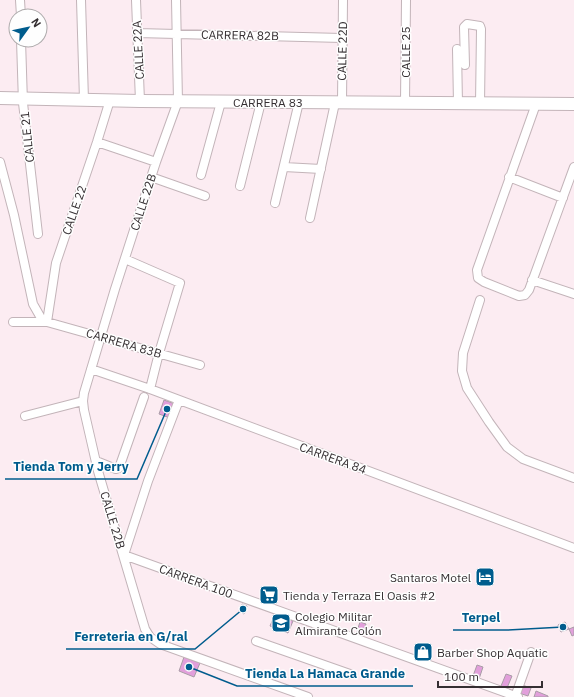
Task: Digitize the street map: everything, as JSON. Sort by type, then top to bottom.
[{"type":"street","points":[[81,0],[84,100]]},
{"type":"street","name":"CALLE 22A","points":[[136,0],[140,101]]},
{"type":"street","name":"CALLE 22B","points":[[176,0],[178,101],[151,177],[91,369],[83,401],[84,410],[96,461],[145,629],[150,637],[160,644],[308,697]]},
{"type":"street","name":"CALLE 22D","points":[[310,218],[320,170],[338,103],[343,0]]},
{"type":"street","name":"CALLE 25","points":[[405,103],[406,0]]},
{"type":"street","points":[[465,65],[464,27],[466,24],[478,25],[481,29],[480,104]]},
{"type":"street","name":"CARRERA 82B","points":[[137,33],[342,38]]},
{"type":"street","name":"CALLE 21","points":[[21,48],[23,98],[38,234]]},
{"type":"street","points":[[457,49],[458,104]]},
{"type":"street","name":"CARRERA 83","points":[[0,98],[221,102],[574,104]]},
{"type":"street","name":"CALLE 22","points":[[47,322],[56,264],[110,100]]},
{"type":"street","points":[[201,175],[221,102]]},
{"type":"street","points":[[240,186],[261,102]]},
{"type":"street","points":[[275,202],[299,102]]},
{"type":"street","points":[[536,104],[477,270],[478,278],[484,282],[519,296],[525,295],[529,290],[574,167]]},
{"type":"street","points":[[97,142],[156,162]]},
{"type":"street","points":[[0,162],[14,215],[33,304],[41,318],[47,322]]},
{"type":"street","points":[[284,167],[320,170]]},
{"type":"street","points":[[151,177],[205,196]]},
{"type":"street","points":[[509,177],[563,198]]},
{"type":"street","points":[[125,259],[180,283],[150,389]]},
{"type":"street","points":[[532,280],[574,294]]},
{"type":"street","points":[[480,300],[463,353],[462,370],[466,388],[507,447],[524,459],[574,478]]},
{"type":"street","name":"CARRERA 83B","points":[[13,322],[47,322],[200,365]]},
{"type":"street","name":"CARRERA 84","points":[[91,369],[150,389],[574,548]]},
{"type":"street","points":[[96,461],[116,469],[119,468],[144,397]]},
{"type":"street","points":[[124,555],[148,481],[179,400]]},
{"type":"street","points":[[25,416],[83,401]]},
{"type":"street","name":"CARRERA 100","points":[[124,555],[516,697]]},
{"type":"street","points":[[256,640],[350,674]]},
{"type":"street","points":[[516,697],[532,652]]},
{"type":"building","points":[[164,400],[175,404],[170,418],[159,414]]},
{"type":"building","name":"Tienda y Terraza El Oasis #2","points":[[268,588],[273,590],[269,602],[264,600]]},
{"type":"building","points":[[242,604],[247,606],[244,614],[239,611]]},
{"type":"building","name":"Colegio Militar Almirante Colón","points":[[275,614],[293,621],[288,633],[270,626]]},
{"type":"building","points":[[360,622],[366,624],[362,635],[356,634]]},
{"type":"building","points":[[565,622],[569,629],[561,632],[558,625]]},
{"type":"building","points":[[574,627],[574,635],[572,636],[569,629]]},
{"type":"building","name":"Barber Shop Aquatic","points":[[422,645],[428,648],[424,659],[418,656]]},
{"type":"building","points":[[184,657],[200,663],[194,677],[179,671]]},
{"type":"building","points":[[477,665],[483,667],[479,679],[473,676]]},
{"type":"building","points":[[506,674],[512,676],[507,688],[501,686]]},
{"type":"building","points":[[522,685],[531,688],[528,696],[519,693]]},
{"type":"building","points":[[536,691],[548,696],[548,697],[534,697]]},
{"type":"place","name":"Tienda Tom y Jerry","points":[[167,409]]},
{"type":"place","name":"Santaros Motel","points":[[485,577]]},
{"type":"place","name":"Tienda y Terraza El Oasis #2","points":[[269,595]]},
{"type":"place","name":"Ferreteria en G/ral","points":[[243,609]]},
{"type":"place","name":"Colegio Militar Almirante Colón","points":[[281,623]]},
{"type":"place","name":"Terpel","points":[[563,627]]},
{"type":"place","name":"Barber Shop Aquatic","points":[[423,652]]},
{"type":"place","name":"Tienda La Hamaca Grande","points":[[189,667]]}]
